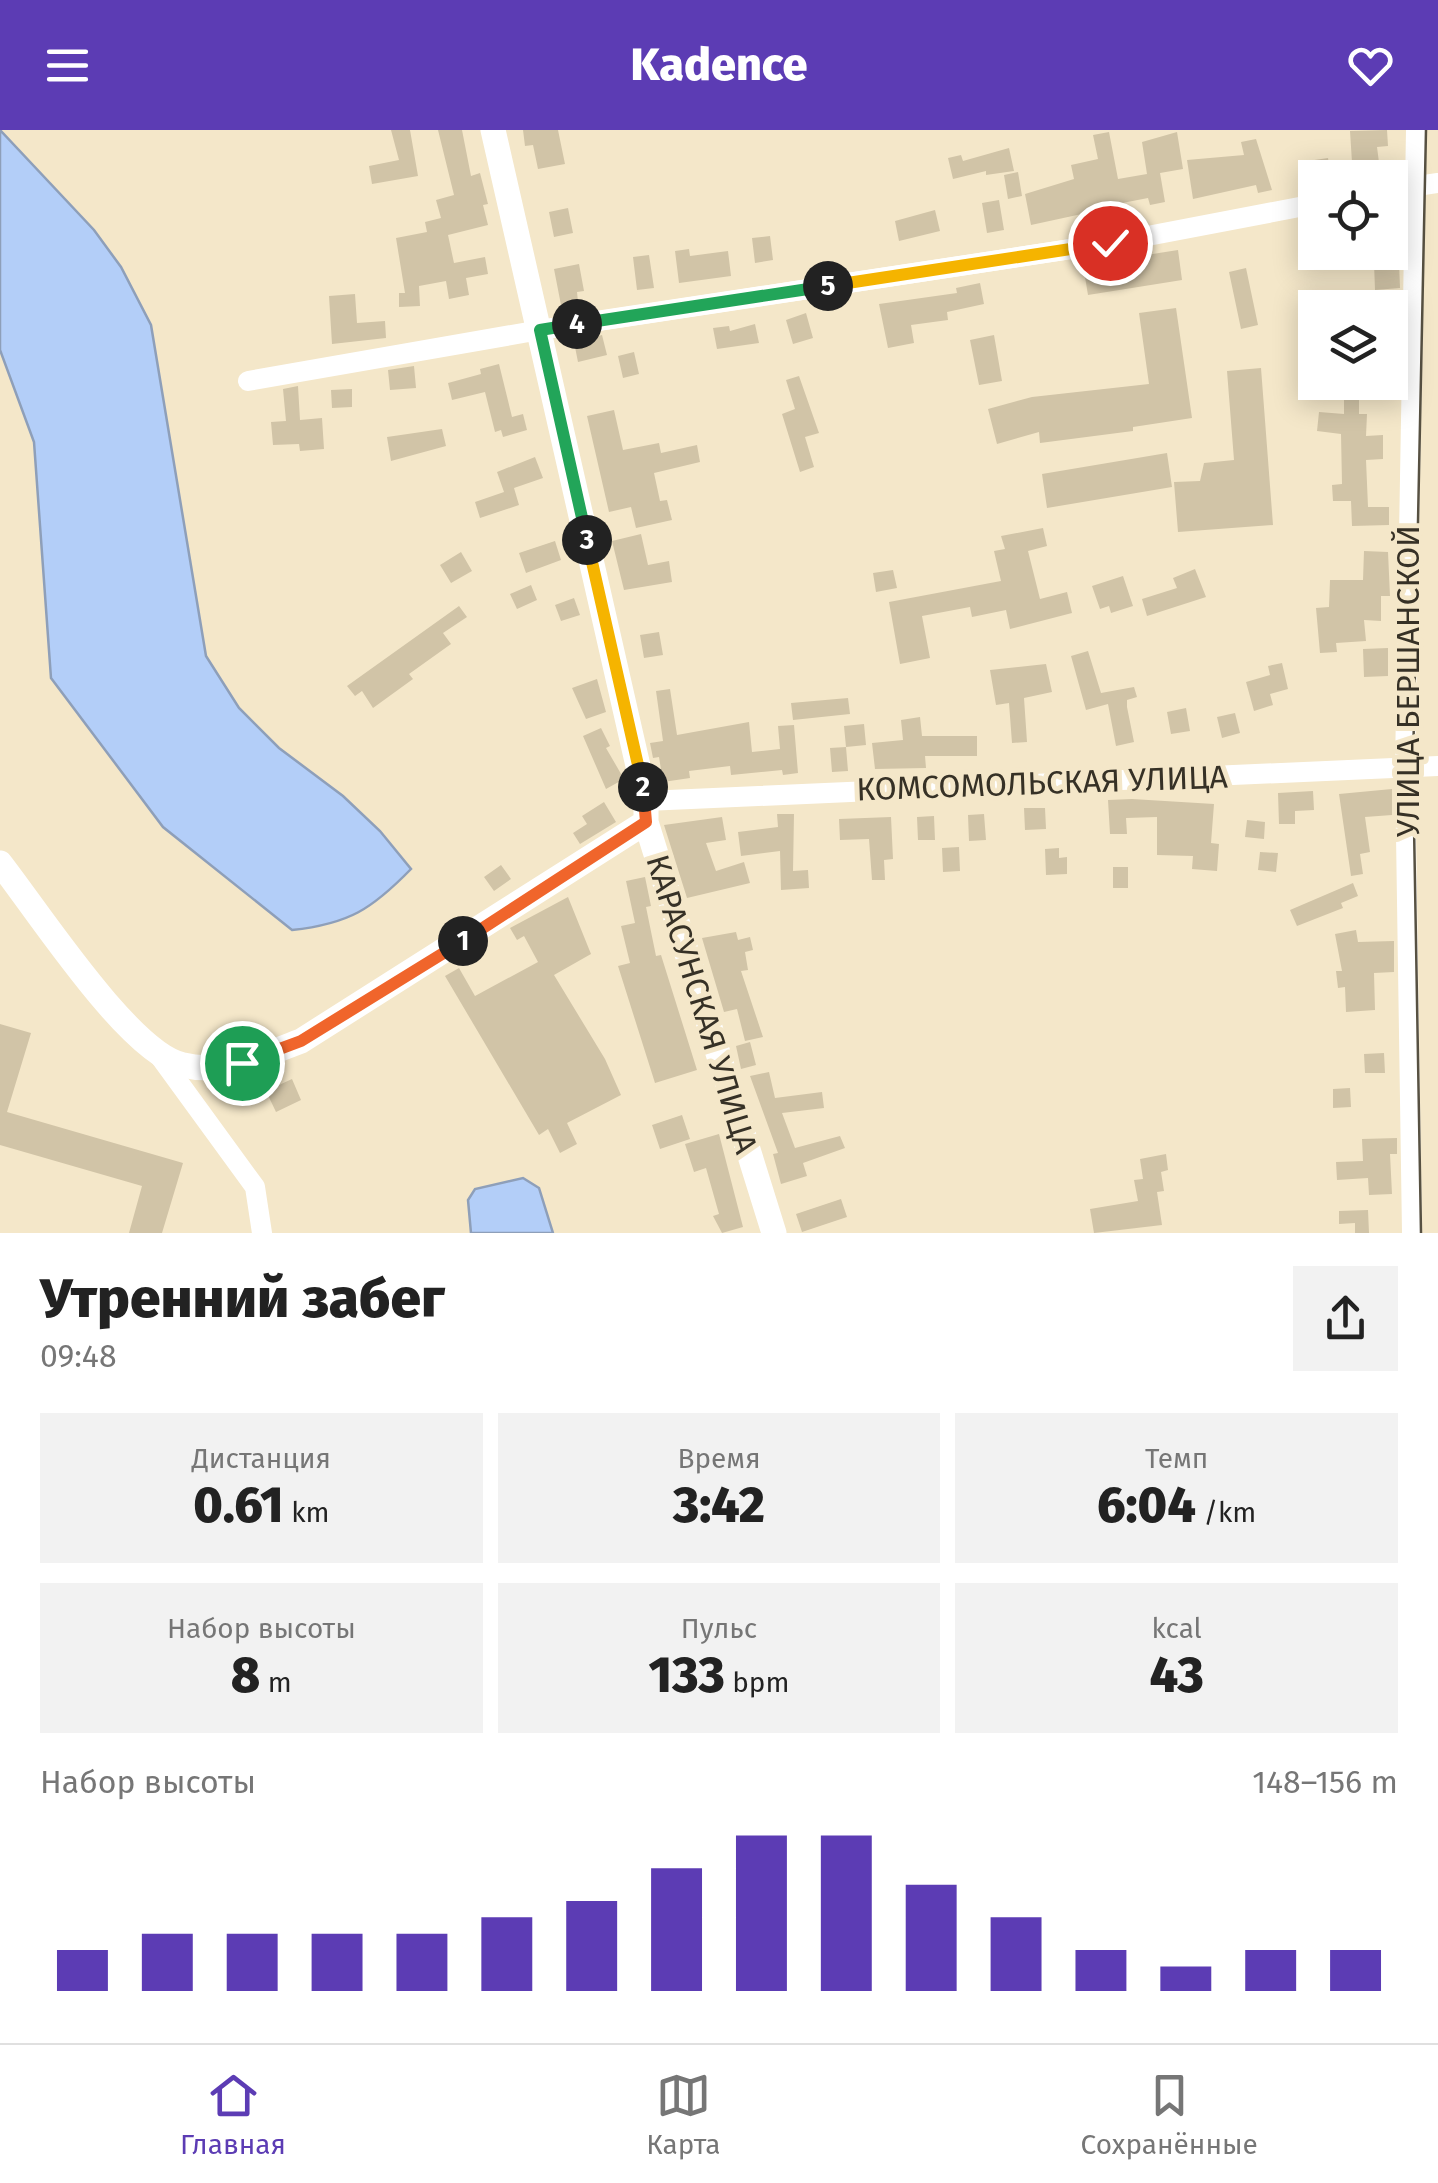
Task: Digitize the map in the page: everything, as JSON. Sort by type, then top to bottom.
[{"type":"street","name":"КАРАСУНСКАЯ УЛИЦА","points":[[493,130],[646,812],[774,1233]]},
{"type":"street","name":"УЛИЦА БЕРШАНСКОЙ","points":[[1412,1233],[1405,768],[1416,130]]},
{"type":"street","points":[[1408,187],[1438,183]]},
{"type":"street","points":[[248,380],[540,330],[1110,243],[1298,207]]},
{"type":"street","name":"КОМСОМОЛЬСКАЯ УЛИЦА","points":[[646,812],[1438,766]]},
{"type":"street","points":[[162,1058],[184,1066],[210,1067],[242,1063],[301,1041],[646,812]]},
{"type":"street","points":[[0,863],[130,1032],[162,1058],[255,1186],[262,1233]]},
{"type":"water","points":[[0,130],[94,230],[121,267],[151,325],[206,656],[239,708],[279,748],[343,796],[380,831],[411,869],[384,895],[344,919],[292,930],[163,827],[51,678],[34,442],[0,350]]},
{"type":"water","points":[[523,1178],[539,1188],[553,1233],[471,1233],[468,1200],[475,1189]]},
{"type":"building","points":[[391,130],[410,130],[418,176],[372,184],[369,166],[399,160]]},
{"type":"building","points":[[438,130],[462,130],[471,176],[480,173],[488,204],[483,205],[488,225],[448,235],[454,263],[485,257],[488,274],[466,278],[469,295],[449,299],[446,281],[419,286],[420,306],[399,307],[399,293],[405,293],[396,238],[427,232],[425,222],[441,218],[436,200],[454,195]]},
{"type":"building","points":[[523,130],[558,130],[565,164],[538,169],[533,145],[525,146]]},
{"type":"building","points":[[1387,130],[1388,146],[1377,147],[1379,160],[1352,160],[1350,131]]},
{"type":"building","points":[[1109,132],[1118,179],[1147,174],[1142,142],[1177,132],[1183,169],[1160,173],[1165,202],[1150,205],[1148,198],[1107,206],[1109,213],[1092,216],[1091,212],[1031,225],[1025,194],[1074,179],[1071,165],[1098,159],[1093,135]]},
{"type":"building","points":[[1256,139],[1272,190],[1258,193],[1256,185],[1193,199],[1187,160],[1244,155],[1241,142]]},
{"type":"building","points":[[1009,148],[1014,171],[986,175],[986,171],[953,179],[948,158],[961,155],[963,161]]},
{"type":"building","points":[[1018,172],[1022,196],[1008,199],[1004,175]]},
{"type":"building","points":[[999,200],[1004,230],[987,233],[982,203]]},
{"type":"building","points":[[568,208],[573,233],[554,237],[549,212]]},
{"type":"building","points":[[935,210],[940,231],[899,241],[895,221]]},
{"type":"building","points":[[770,236],[773,260],[755,263],[752,238]]},
{"type":"building","points":[[689,249],[690,256],[728,251],[731,276],[679,283],[675,251]]},
{"type":"building","points":[[1178,250],[1182,280],[1088,295],[1083,265]]},
{"type":"building","points":[[649,255],[654,288],[637,290],[633,257]]},
{"type":"building","points":[[579,264],[584,291],[577,292],[578,302],[561,305],[554,269]]},
{"type":"building","points":[[1246,268],[1258,325],[1241,329],[1229,272]]},
{"type":"building","points":[[1374,270],[1399,270],[1400,288],[1375,290]]},
{"type":"building","points":[[980,283],[984,304],[947,312],[948,320],[911,325],[914,343],[888,348],[879,304],[957,293],[956,288]]},
{"type":"building","points":[[355,294],[357,323],[385,321],[386,338],[332,344],[329,296]]},
{"type":"building","points":[[1176,308],[1192,418],[1133,427],[1133,431],[1040,443],[1039,432],[997,444],[988,409],[1032,397],[1149,384],[1139,313]]},
{"type":"building","points":[[806,313],[813,338],[793,344],[786,320]]},
{"type":"building","points":[[755,324],[759,343],[717,349],[713,328],[729,326],[730,331]]},
{"type":"building","points":[[602,335],[607,355],[578,362],[574,342]]},
{"type":"building","points":[[994,335],[1002,381],[979,385],[970,340]]},
{"type":"building","points":[[634,352],[639,374],[623,378],[618,356]]},
{"type":"building","points":[[499,364],[512,417],[523,414],[527,430],[503,437],[501,430],[495,432],[485,392],[452,400],[448,383],[481,374],[480,369]]},
{"type":"building","points":[[414,366],[416,388],[390,390],[388,370]]},
{"type":"building","points":[[1261,368],[1273,525],[1178,532],[1174,482],[1200,481],[1204,463],[1234,460],[1227,371]]},
{"type":"building","points":[[799,376],[819,433],[805,437],[814,467],[800,472],[782,414],[795,409],[786,380]]},
{"type":"building","points":[[298,386],[300,420],[322,418],[324,449],[300,451],[299,444],[273,445],[271,422],[286,421],[283,389]]},
{"type":"building","points":[[352,389],[352,407],[332,408],[331,390]]},
{"type":"building","points":[[1344,400],[1359,400],[1359,414],[1367,414],[1366,436],[1383,435],[1383,459],[1366,460],[1368,507],[1389,507],[1389,525],[1352,526],[1351,501],[1333,501],[1332,485],[1342,484],[1341,434],[1317,431],[1319,412],[1344,414]]},
{"type":"building","points":[[614,410],[623,450],[659,443],[661,453],[697,445],[700,462],[654,473],[660,501],[667,500],[672,520],[636,528],[631,507],[609,512],[587,416]]},
{"type":"building","points":[[442,429],[446,446],[391,461],[387,437]]},
{"type":"building","points":[[1167,453],[1172,487],[1047,508],[1042,474]]},
{"type":"building","points":[[535,457],[543,478],[514,488],[519,505],[480,518],[475,502],[504,492],[497,472]]},
{"type":"building","points":[[1043,528],[1047,546],[1028,551],[1040,599],[1067,592],[1072,613],[1010,629],[1006,610],[972,617],[970,607],[922,616],[930,658],[900,664],[889,602],[1001,581],[994,551],[1005,549],[1001,536]]},
{"type":"building","points":[[641,534],[648,565],[669,561],[672,582],[624,590],[612,541]]},
{"type":"building","points":[[555,541],[561,560],[526,573],[519,553]]},
{"type":"building","points":[[1364,551],[1388,552],[1390,596],[1381,596],[1381,621],[1364,620],[1366,641],[1336,643],[1337,652],[1320,653],[1316,608],[1329,607],[1330,580],[1363,580]]},
{"type":"building","points":[[461,552],[472,571],[451,583],[440,565]]},
{"type":"building","points":[[1195,569],[1206,597],[1147,616],[1142,599],[1177,588],[1173,578]]},
{"type":"building","points":[[893,570],[897,588],[876,592],[873,573]]},
{"type":"building","points":[[1123,576],[1133,606],[1111,613],[1109,606],[1100,609],[1092,586]]},
{"type":"building","points":[[531,585],[537,600],[517,609],[510,594]]},
{"type":"building","points":[[574,598],[580,615],[561,621],[555,605]]},
{"type":"building","points":[[459,606],[467,617],[443,633],[451,644],[409,674],[413,679],[373,708],[362,691],[355,696],[347,686]]},
{"type":"building","points":[[659,632],[663,655],[644,658],[640,635]]},
{"type":"building","points":[[1388,648],[1388,676],[1364,677],[1363,649]]},
{"type":"building","points":[[1088,651],[1101,693],[1134,687],[1137,697],[1127,700],[1127,707],[1134,742],[1116,746],[1108,704],[1086,710],[1071,656]]},
{"type":"building","points":[[1282,663],[1288,689],[1270,694],[1273,705],[1254,711],[1246,682],[1270,675],[1268,666]]},
{"type":"building","points":[[1046,664],[1052,692],[1024,698],[1027,742],[1012,743],[1009,703],[996,705],[990,670]]},
{"type":"building","points":[[597,679],[606,712],[586,719],[572,688]]},
{"type":"building","points":[[670,689],[677,735],[749,722],[752,752],[780,749],[778,726],[794,725],[798,773],[783,775],[782,770],[731,775],[730,766],[689,771],[690,778],[663,782],[659,757],[653,758],[650,743],[663,741],[656,691]]},
{"type":"building","points":[[848,698],[850,714],[793,720],[791,703]]},
{"type":"building","points":[[1186,708],[1190,731],[1171,734],[1167,712]]},
{"type":"building","points":[[1235,713],[1240,733],[1222,738],[1217,717]]},
{"type":"building","points":[[920,717],[922,736],[977,736],[977,756],[925,756],[926,768],[875,769],[872,743],[903,740],[901,720]]},
{"type":"building","points":[[864,724],[866,745],[846,747],[844,726]]},
{"type":"building","points":[[601,728],[610,746],[606,748],[624,779],[606,789],[583,736]]},
{"type":"building","points":[[846,747],[848,771],[832,772],[830,748]]},
{"type":"building","points":[[1392,789],[1392,815],[1365,817],[1370,852],[1360,854],[1363,874],[1351,876],[1339,794]]},
{"type":"building","points":[[1313,791],[1314,810],[1295,811],[1295,824],[1279,824],[1278,793]]},
{"type":"building","points":[[1108,800],[1214,804],[1211,843],[1219,844],[1217,871],[1192,869],[1193,856],[1157,855],[1157,817],[1126,818],[1127,834],[1110,834]]},
{"type":"building","points":[[604,802],[616,822],[580,844],[573,833],[587,824],[582,816]]},
{"type":"building","points":[[1024,808],[1045,808],[1046,829],[1025,830]]},
{"type":"building","points":[[777,814],[794,814],[793,871],[808,870],[809,888],[781,890],[780,851],[741,856],[738,832],[778,827]]},
{"type":"building","points":[[984,814],[986,840],[969,841],[968,815]]},
{"type":"building","points":[[934,816],[935,840],[918,840],[917,817]]},
{"type":"building","points":[[722,817],[726,840],[706,843],[716,871],[744,862],[750,883],[687,898],[664,825]]},
{"type":"building","points":[[891,817],[893,859],[884,860],[885,880],[872,880],[869,839],[840,840],[839,819]]},
{"type":"building","points":[[1247,820],[1265,822],[1264,839],[1245,837]]},
{"type":"building","points":[[959,847],[960,871],[943,872],[942,848]]},
{"type":"building","points":[[1059,848],[1059,858],[1067,857],[1067,874],[1046,875],[1045,849]]},
{"type":"building","points":[[1260,852],[1278,853],[1276,872],[1258,870]]},
{"type":"building","points":[[501,865],[511,879],[494,891],[484,877]]},
{"type":"building","points":[[1113,867],[1128,867],[1128,888],[1113,888]]},
{"type":"building","points":[[645,877],[651,906],[646,907],[656,956],[661,955],[697,1070],[655,1083],[618,966],[630,963],[621,926],[635,923],[626,881]]},
{"type":"building","points":[[1353,883],[1358,896],[1341,903],[1343,908],[1297,926],[1290,910]]},
{"type":"building","points":[[568,897],[591,954],[554,975],[605,1059],[621,1095],[567,1123],[577,1144],[560,1153],[548,1129],[539,1135],[445,976],[459,968],[475,996],[538,962],[524,936],[517,940],[510,928]]},
{"type":"building","points":[[1356,930],[1358,942],[1394,941],[1394,972],[1374,973],[1375,1010],[1346,1012],[1345,987],[1338,988],[1336,971],[1342,971],[1335,934]]},
{"type":"building","points":[[736,932],[738,940],[750,937],[753,950],[745,952],[748,970],[741,971],[763,1037],[745,1041],[737,1009],[724,1012],[702,938]]},
{"type":"building","points":[[0,1024],[31,1033],[7,1112],[183,1163],[162,1233],[129,1233],[142,1186],[0,1145]]},
{"type":"building","points":[[750,1042],[756,1065],[741,1069],[736,1046]]},
{"type":"building","points":[[1384,1053],[1385,1073],[1365,1073],[1364,1054]]},
{"type":"building","points":[[769,1072],[775,1098],[822,1092],[824,1108],[782,1113],[795,1148],[840,1136],[845,1148],[803,1163],[807,1176],[781,1184],[773,1154],[778,1153],[750,1076]]},
{"type":"building","points":[[292,1079],[301,1100],[276,1112],[266,1091]]},
{"type":"building","points":[[1350,1088],[1351,1107],[1333,1108],[1333,1089]]},
{"type":"building","points":[[682,1115],[690,1139],[660,1149],[652,1125]]},
{"type":"building","points":[[719,1134],[743,1227],[722,1233],[713,1216],[719,1214],[706,1168],[694,1172],[685,1144]]},
{"type":"building","points":[[1397,1138],[1397,1154],[1390,1154],[1392,1194],[1369,1195],[1368,1178],[1337,1180],[1336,1162],[1363,1161],[1362,1139]]},
{"type":"building","points":[[1166,1154],[1168,1170],[1161,1172],[1164,1191],[1157,1192],[1162,1225],[1094,1233],[1090,1209],[1138,1201],[1134,1180],[1143,1179],[1140,1159]]},
{"type":"building","points":[[841,1199],[847,1217],[802,1232],[796,1214]]},
{"type":"building","points":[[1368,1210],[1369,1233],[1355,1233],[1355,1223],[1339,1224],[1339,1211]]},
{"type":"tram line","points":[[1421,1233],[1413,767],[1426,130]]},
{"type":"route","points":[[242,1063],[301,1041],[566,877],[646,822],[646,801],[540,330],[1110,243]]}]
